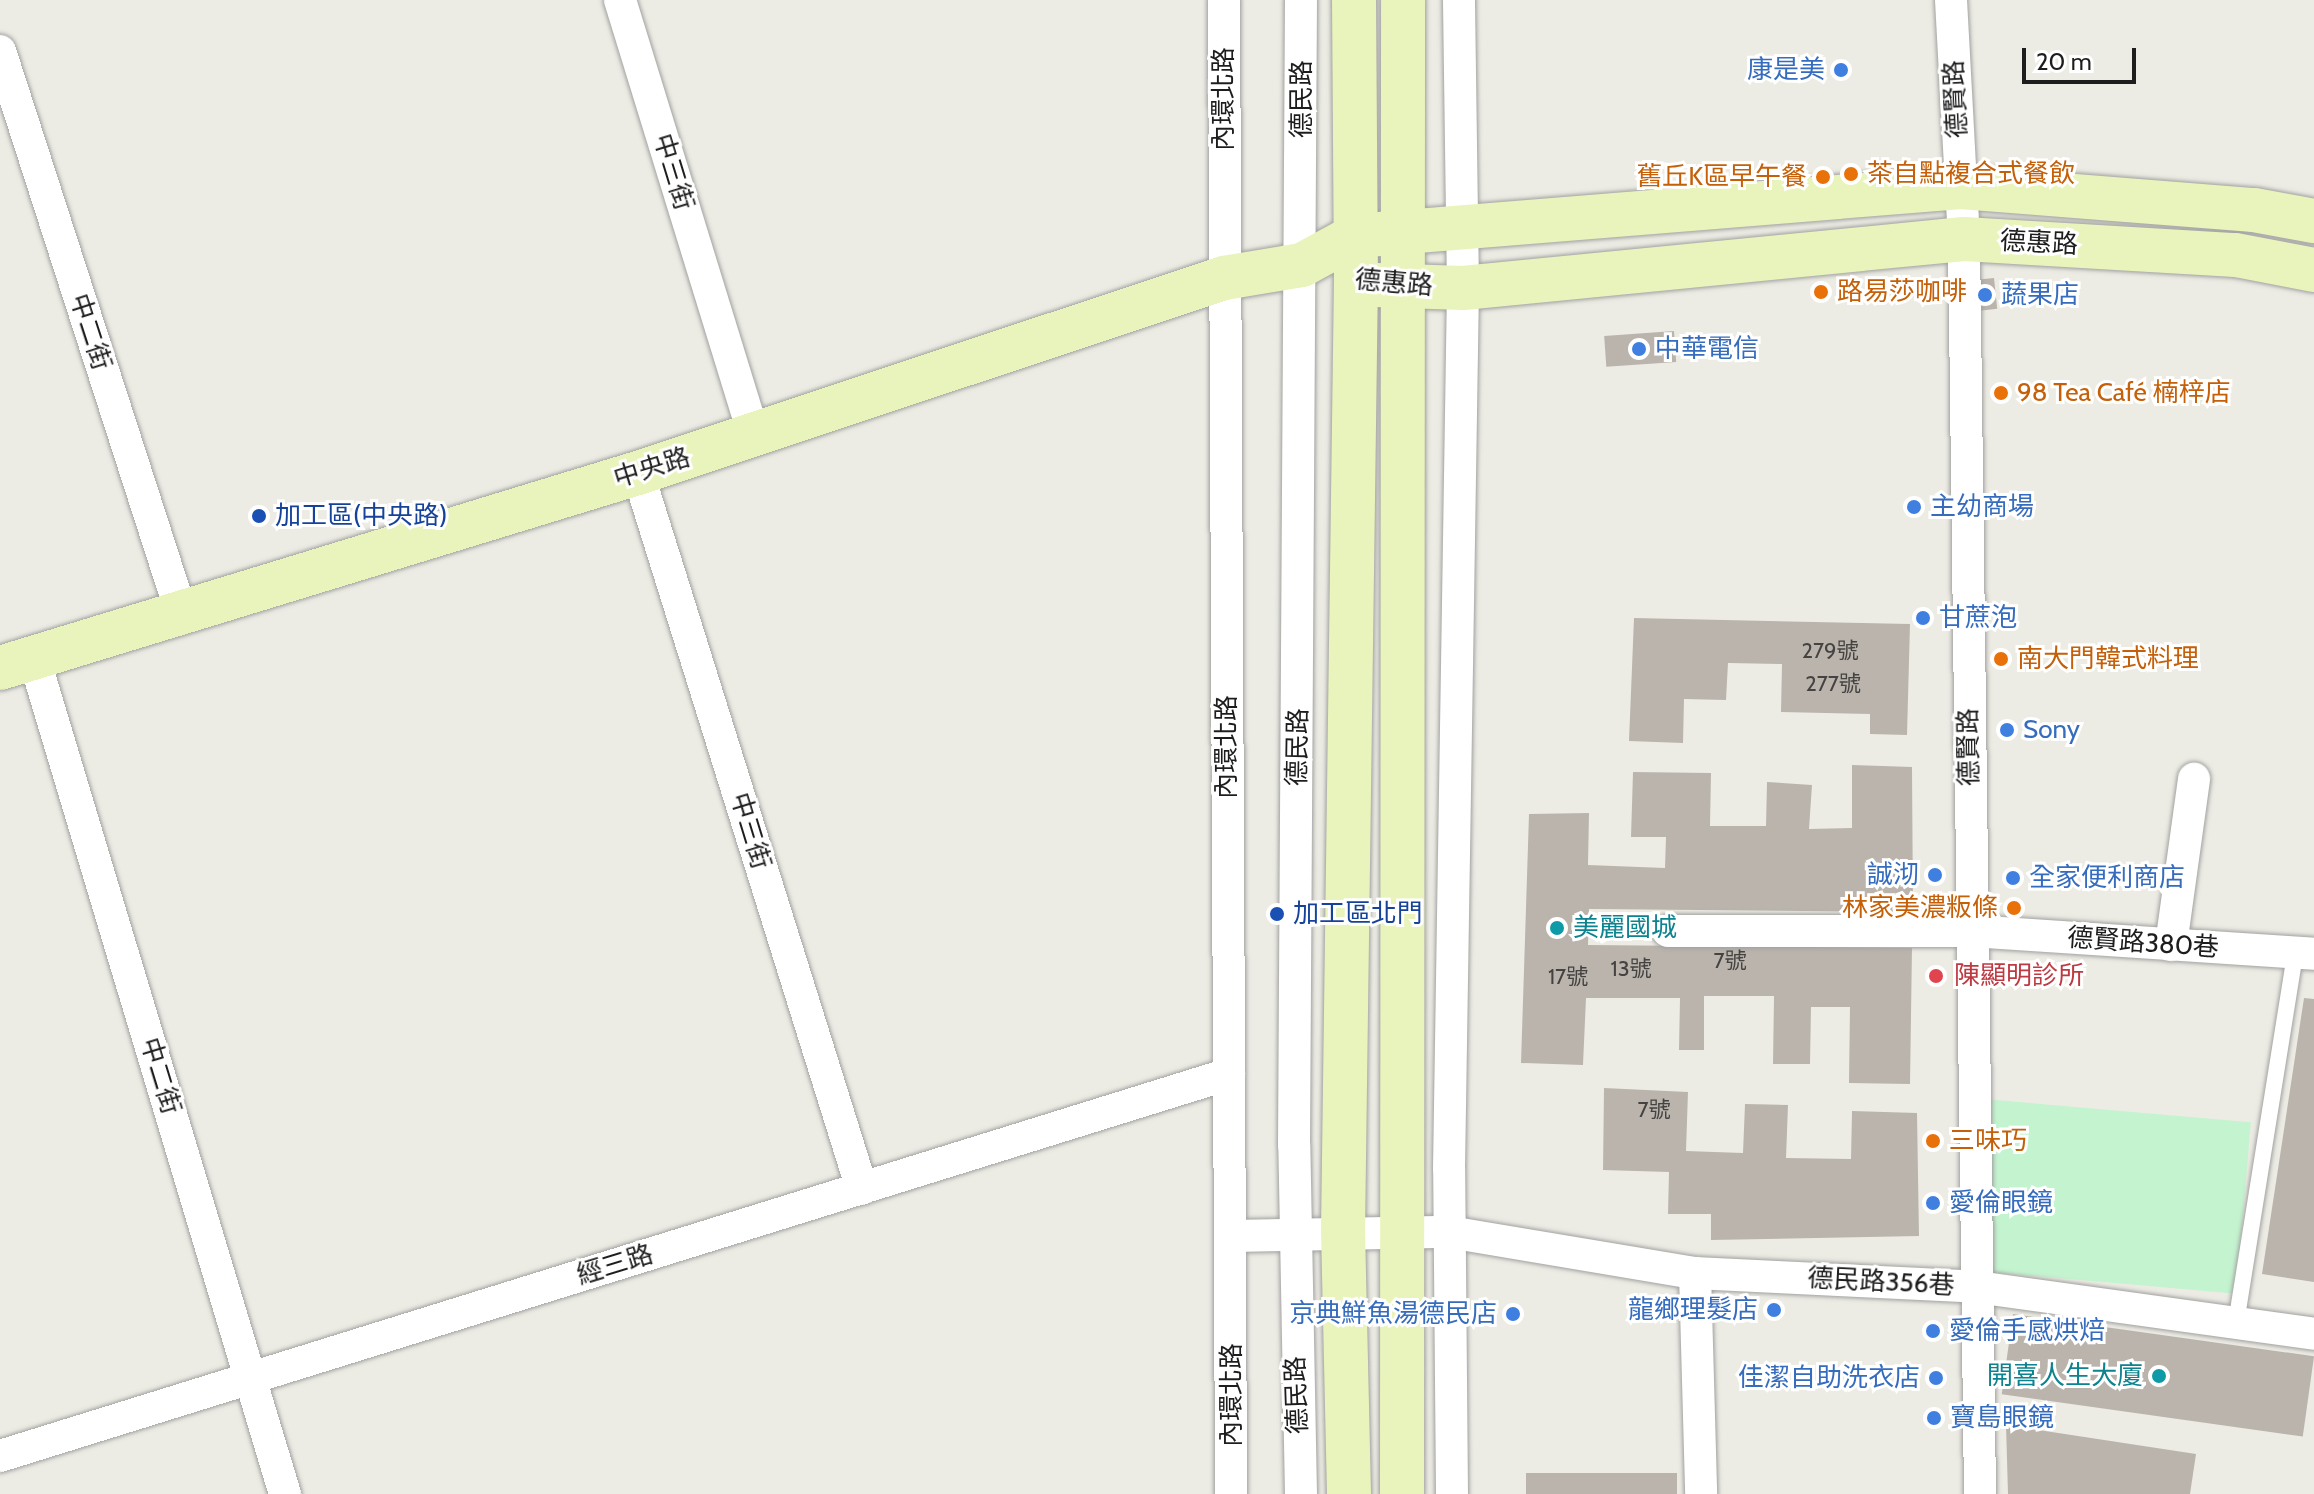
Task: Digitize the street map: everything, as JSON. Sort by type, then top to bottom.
[{"type":"street","name":"中三街","points":[[620,0],[754,436]]},
{"type":"street","name":"內環北路","points":[[1224,0],[1231,1494]]},
{"type":"street","name":"德民路","points":[[1301,0],[1302,265],[1294,1234],[1301,1494]]},
{"type":"street","name":"德民路","points":[[1349,1494],[1343,1232],[1356,283],[1354,0]]},
{"type":"street","points":[[1402,1494],[1399,1232],[1406,750],[1407,231],[1403,0]]},
{"type":"street","points":[[1452,1494],[1449,1232],[1463,288],[1459,0]]},
{"type":"street","name":"德賢路","points":[[1951,0],[1964,239],[1980,1494]]},
{"type":"street","name":"中二街","points":[[0,51],[181,612]]},
{"type":"street","name":"德惠路","points":[[1302,265],[1355,236],[1961,187],[2254,210],[2314,221]]},
{"type":"street","name":"德惠路","points":[[1302,265],[1356,283],[1463,288],[1964,239],[2236,255],[2314,270]]},
{"type":"street","name":"中央路","points":[[17,663],[754,436],[1224,278],[1302,265]]},
{"type":"street","name":"中三街","points":[[638,473],[862,1189]]},
{"type":"street","name":"中二街","points":[[17,663],[285,1494]]},
{"type":"street","points":[[2171,945],[2194,779]]},
{"type":"street","name":"德賢路380巷","points":[[1668,931],[1971,931],[2304,954]]},
{"type":"street","name":"經三路","points":[[0,1456],[1229,1074]]},
{"type":"street","name":"德民路356巷","points":[[1232,1236],[1449,1232],[1695,1273],[1977,1287],[2314,1334]]},
{"type":"street","points":[[1695,1273],[1701,1494]]},
{"type":"lane","points":[[2236,1323],[2304,954]]},
{"type":"green space","points":[[1984,1099],[2251,1122],[2236,1294],[1969,1270]]},
{"type":"building","name":"蔬果店","points":[[1994,278],[1997,309],[1975,311],[1972,280]]},
{"type":"building","name":"中華電信","points":[[1674,331],[1676,362],[1606,367],[1604,336]]},
{"type":"building","points":[[1634,618],[1910,624],[1907,735],[1870,734],[1870,714],[1781,712],[1782,664],[1728,663],[1726,700],[1684,699],[1683,743],[1629,741]]},
{"type":"building","name":"美麗國城","points":[[1852,765],[1912,767],[1913,912],[1589,909],[1588,945],[1912,948],[1910,1084],[1849,1083],[1850,1007],[1811,1007],[1810,1064],[1773,1064],[1774,996],[1704,996],[1704,1050],[1679,1050],[1680,998],[1586,998],[1583,1065],[1521,1063],[1529,814],[1589,813],[1588,865],[1665,868],[1666,837],[1631,837],[1633,772],[1711,773],[1710,826],[1766,826],[1767,782],[1812,785],[1809,829],[1852,828]]},
{"type":"building","points":[[2304,998],[2314,999],[2314,1282],[2262,1274]]},
{"type":"building","points":[[1604,1088],[1688,1092],[1686,1151],[1743,1153],[1745,1104],[1788,1105],[1786,1158],[1851,1159],[1852,1111],[1917,1113],[1919,1236],[1711,1240],[1711,1214],[1668,1214],[1669,1172],[1603,1170]]},
{"type":"building","name":"開喜人生大廈","points":[[2013,1314],[2314,1356],[2303,1437],[2002,1394]]},
{"type":"building","points":[[2006,1425],[2196,1454],[2190,1494],[2008,1494]]},
{"type":"building","points":[[1526,1473],[1677,1473],[1677,1494],[1526,1494]]},
{"type":"place","name":"康是美","points":[[1841,70]]},
{"type":"place","name":"茶自點複合式餐飲","points":[[1851,174]]},
{"type":"place","name":"舊丘K區早午餐","points":[[1823,177]]},
{"type":"place","name":"路易莎咖啡","points":[[1821,292]]},
{"type":"place","name":"蔬果店","points":[[1985,295]]},
{"type":"place","name":"中華電信","points":[[1639,349]]},
{"type":"place","name":"98 Tea Café 楠梓店","points":[[2001,393]]},
{"type":"place","name":"主幼商場","points":[[1914,507]]},
{"type":"place","name":"加工區(中央路)","points":[[259,516]]},
{"type":"place","name":"甘蔗泡","points":[[1923,618]]},
{"type":"place","name":"南大門韓式料理","points":[[2001,659]]},
{"type":"place","name":"Sony","points":[[2007,730]]},
{"type":"place","name":"誠沏","points":[[1935,875]]},
{"type":"place","name":"全家便利商店","points":[[2013,878]]},
{"type":"place","name":"林家美濃粄條","points":[[2014,908]]},
{"type":"place","name":"加工區北門","points":[[1277,914]]},
{"type":"place","name":"美麗國城","points":[[1557,928]]},
{"type":"place","name":"陳顯明診所","points":[[1936,976]]},
{"type":"place","name":"三味巧","points":[[1933,1141]]},
{"type":"place","name":"愛倫眼鏡","points":[[1933,1203]]},
{"type":"place","name":"龍鄉理髮店","points":[[1774,1310]]},
{"type":"place","name":"京典鮮魚湯德民店","points":[[1513,1314]]},
{"type":"place","name":"愛倫手感烘焙","points":[[1933,1331]]},
{"type":"place","name":"開喜人生大廈","points":[[2159,1376]]},
{"type":"place","name":"佳潔自助洗衣店","points":[[1936,1378]]},
{"type":"place","name":"寶島眼鏡","points":[[1934,1418]]}]
